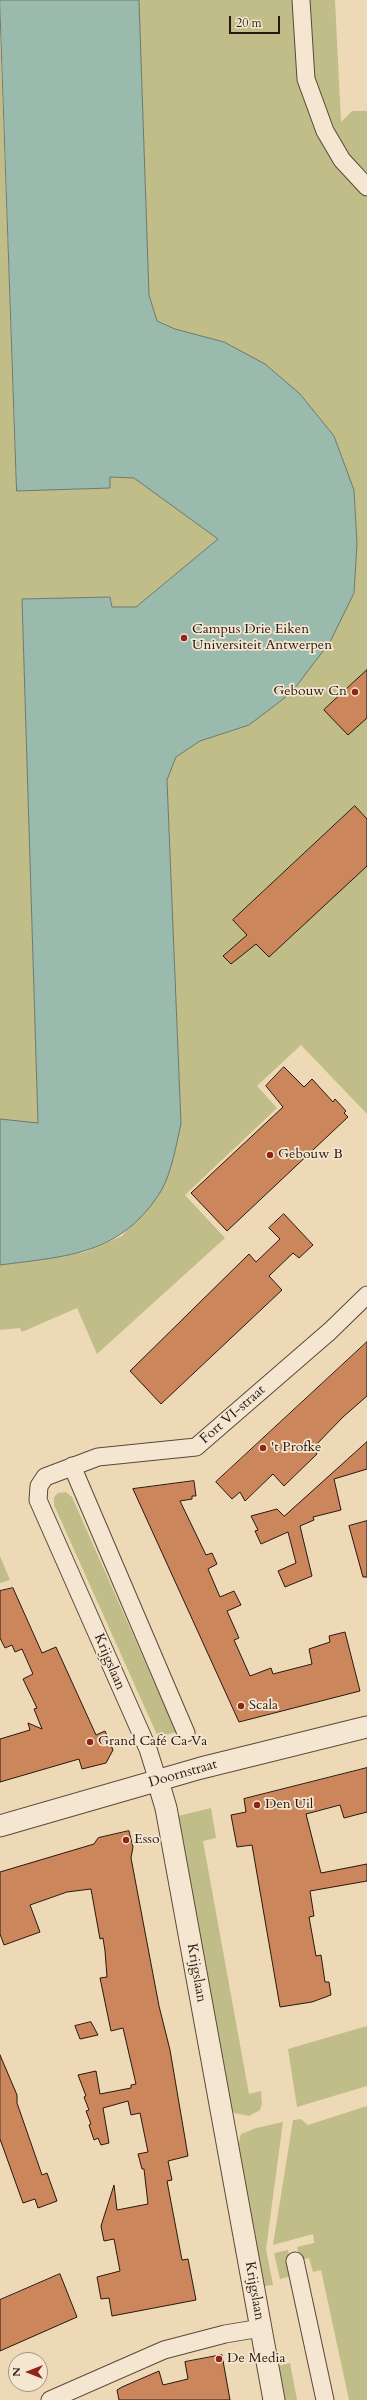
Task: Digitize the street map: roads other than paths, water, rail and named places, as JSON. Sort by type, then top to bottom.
[{"type":"street","points":[[301,0],[306,79],[308,86],[324,131],[342,160],[367,187]]},
{"type":"street","name":"Fort VI-straat","points":[[45,1477],[98,1457],[196,1446],[330,1331],[367,1295]]},
{"type":"street","points":[[72,1466],[186,1733]]},
{"type":"street","name":"Krijgslaan","points":[[45,1477],[39,1486],[38,1500],[148,1749],[166,1808],[274,2400]]},
{"type":"street","name":"Doornstraat","points":[[0,1826],[293,1744],[367,1727]]},
{"type":"street","points":[[295,2260],[325,2400]]},
{"type":"street","points":[[50,2400],[164,2350],[225,2334],[261,2328]]},
{"type":"place","name":"Campus Drie Eiken Universiteit Antwerpen","points":[[184,638]]},
{"type":"place","name":"Gebouw Cn","points":[[355,692]]},
{"type":"place","name":"Gebouw B","points":[[270,1155]]},
{"type":"place","name":"'t Profke","points":[[263,1448]]},
{"type":"place","name":"Scala","points":[[241,1706]]},
{"type":"place","name":"Grand Café Ca Va","points":[[90,1742]]},
{"type":"place","name":"Den Uil","points":[[257,1805]]},
{"type":"place","name":"Esso","points":[[126,1840]]},
{"type":"place","name":"De Media","points":[[219,2359]]}]
